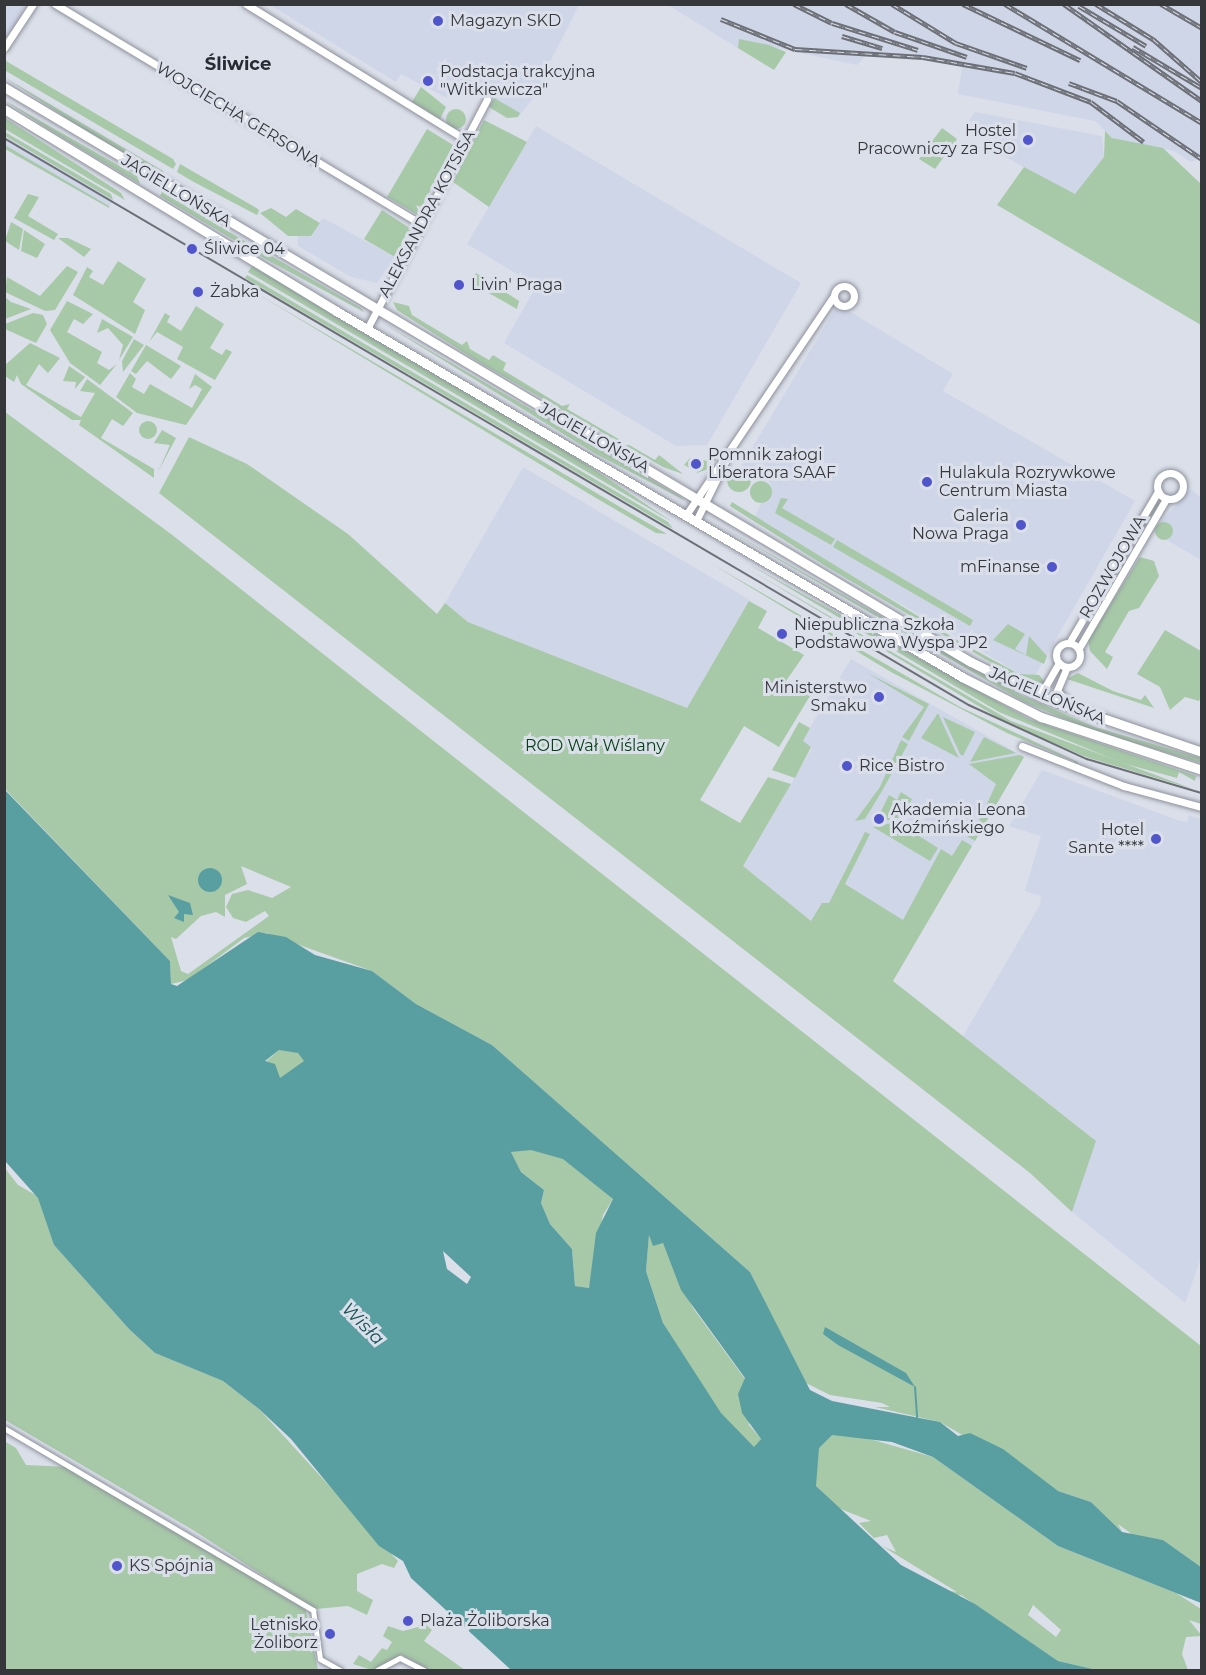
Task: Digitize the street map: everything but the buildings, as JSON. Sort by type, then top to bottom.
[{"type":"main road","name":"JAGIELLOŃSKA","points":[[4,87],[706,504],[1020,687],[1077,711],[1202,752]]},
{"type":"main road","name":"JAGIELLOŃSKA","points":[[4,109],[367,329],[696,521],[1041,717],[1202,770]]},
{"type":"street","points":[[5,48],[33,4]]},
{"type":"street","name":"WOJCIECHA GERSONA","points":[[55,4],[421,224]]},
{"type":"street","points":[[246,4],[465,139]]},
{"type":"street","name":"ALEKSANDRA KOTSISA","points":[[367,329],[487,99]]},
{"type":"street","points":[[686,515],[833,297]]},
{"type":"street","points":[[696,521],[727,457]]},
{"type":"street","name":"ROZWOJOWA","points":[[1020,687],[1044,688],[1059,663],[1057,650],[1069,643],[1158,492],[1163,475],[1180,476],[1181,495],[1166,499],[1079,648],[1080,660],[1067,667],[1057,691],[1077,711]]},
{"type":"street","points":[[1158,492],[1166,499]]},
{"type":"street","points":[[1069,643],[1079,648]]},
{"type":"street","points":[[1059,663],[1067,667]]},
{"type":"street","points":[[1022,746],[1124,786],[1202,807]]},
{"type":"street","points":[[4,1428],[312,1610],[320,1659],[340,1671]]},
{"type":"street","points":[[377,1671],[400,1658],[424,1671]]},
{"type":"shaded area","points":[[5,5],[26,5],[5,42]]},
{"type":"shaded area","points":[[270,5],[579,5],[547,68],[549,79],[518,117],[458,82],[447,98],[401,74],[396,82]]},
{"type":"shaded area","points":[[668,5],[1201,5],[1201,158],[1191,162],[1174,151],[1112,138],[1095,121],[958,94],[962,67],[918,58],[864,57],[857,65],[740,40],[738,48]]},
{"type":"shaded area","points":[[975,112],[1102,136],[1104,157],[1075,195],[989,148],[992,137],[966,125]]},
{"type":"shaded area","points":[[536,126],[801,283],[707,445],[676,446],[504,343],[533,292],[532,283],[467,244]]},
{"type":"shaded area","points":[[5,136],[113,200],[109,206],[5,145]]},
{"type":"shaded area","points":[[323,218],[395,257],[377,283],[351,277],[298,246],[298,236],[311,235]]},
{"type":"shaded area","points":[[835,309],[849,311],[953,374],[943,391],[1135,501],[1032,681],[754,518],[771,484],[742,465]]},
{"type":"shaded area","points":[[523,467],[750,600],[687,708],[468,622],[445,603]]},
{"type":"shaded area","points":[[1191,489],[1201,498],[1201,560],[1152,531]]},
{"type":"shaded area","name":"Akademia Leona Koźmińskiego","points":[[851,659],[1024,757],[890,985],[743,866],[812,748],[802,741]]},
{"type":"shaded area","points":[[1042,770],[1180,821],[1187,822],[1189,815],[1201,819],[1202,1255],[1185,1303],[1072,1212],[1096,1141],[963,1036],[1040,905],[1041,896],[1025,891],[1041,836],[1009,826]]},
{"type":"green space","points":[[739,39],[769,45],[786,52],[774,70],[738,48]]},
{"type":"green space","points":[[6,61],[173,159],[176,164],[173,169],[6,71]]},
{"type":"green space","points":[[4,77],[163,171],[162,175],[80,127]]},
{"type":"green space","points":[[421,87],[446,107],[440,119],[412,102]]},
{"type":"green space","points":[[494,98],[520,113],[518,117],[507,118],[489,107]]},
{"type":"green space","points":[[4,100],[137,176],[140,184],[48,129]]},
{"type":"green space","points":[[456,109],[463,112],[466,119],[463,126],[456,129],[449,126],[446,119],[449,112]]},
{"type":"green space","points":[[5,118],[121,193],[125,200],[5,129]]},
{"type":"green space","points":[[484,120],[527,142],[489,207],[453,182]]},
{"type":"green space","points":[[942,128],[957,139],[935,169],[919,159]]},
{"type":"green space","points":[[427,129],[453,145],[418,215],[387,197]]},
{"type":"green space","points":[[1105,131],[1112,138],[1163,148],[1201,184],[1201,325],[997,205],[1024,167],[1075,194],[1104,157]]},
{"type":"green space","points":[[5,132],[111,194],[113,200],[5,136]]},
{"type":"green space","points":[[5,145],[109,206],[109,208],[5,149]]},
{"type":"green space","points":[[180,164],[258,209],[257,215],[177,172]]},
{"type":"green space","points":[[162,192],[253,246],[251,250],[160,196]]},
{"type":"green space","points":[[28,194],[39,197],[28,216],[58,234],[54,240],[14,218]]},
{"type":"green space","points":[[271,208],[286,217],[296,209],[320,223],[311,236],[288,236],[260,213]]},
{"type":"green space","points":[[382,210],[411,229],[395,257],[364,239]]},
{"type":"green space","points":[[11,222],[23,229],[19,250],[5,241]]},
{"type":"green space","points":[[24,230],[45,244],[37,258],[21,251]]},
{"type":"green space","points":[[58,238],[68,238],[91,249],[84,257]]},
{"type":"green space","points":[[261,250],[361,308],[364,312],[258,255]]},
{"type":"green space","points":[[118,261],[146,279],[133,302],[145,310],[135,334],[73,295],[87,267],[93,271],[89,277],[103,285]]},
{"type":"green space","points":[[67,266],[78,272],[55,310],[45,311],[5,292],[7,277],[40,296]]},
{"type":"green space","points":[[252,266],[565,450],[674,523],[248,272]]},
{"type":"green space","points":[[476,273],[519,301],[517,309],[471,283]]},
{"type":"green space","points":[[247,275],[668,522],[673,529],[245,278]]},
{"type":"green space","points":[[241,284],[667,534],[656,533],[596,498]]},
{"type":"green space","points":[[5,297],[11,302],[31,309],[5,319]]},
{"type":"green space","points":[[67,301],[93,314],[83,324],[74,319],[67,332],[102,352],[97,363],[109,370],[117,364],[100,385],[70,363],[50,330]]},
{"type":"green space","points":[[393,302],[409,306],[412,315],[462,345],[467,341],[470,349],[489,360],[493,355],[506,363],[503,370],[562,406],[570,404],[567,409],[655,460],[659,455],[683,474],[663,467],[482,364],[397,310]]},
{"type":"green space","points":[[196,306],[224,324],[210,348],[222,355],[226,349],[232,352],[215,380],[177,359],[183,347],[157,332],[149,342],[165,313],[170,316],[167,322],[181,331]]},
{"type":"green space","points":[[33,313],[43,315],[47,324],[36,343],[5,329],[5,324]]},
{"type":"green space","points":[[102,319],[133,337],[119,360],[123,345],[108,328],[97,333]]},
{"type":"green space","points":[[381,322],[681,497],[684,500],[596,454]]},
{"type":"green space","points":[[134,339],[144,345],[123,372],[122,361]]},
{"type":"green space","points":[[30,343],[60,358],[48,373],[39,364],[26,385],[81,417],[95,393],[80,391],[87,379],[133,413],[123,426],[112,419],[101,438],[154,469],[154,478],[79,425],[81,420],[72,420],[21,384],[17,375],[14,382],[5,376],[5,365]]},
{"type":"green space","points":[[146,345],[181,366],[171,379],[147,361],[136,374],[131,371]]},
{"type":"green space","points":[[69,366],[85,377],[75,389],[76,382],[63,381]]},
{"type":"green space","points":[[130,373],[136,379],[132,387],[144,394],[150,384],[192,408],[202,389],[195,385],[189,389],[195,374],[212,387],[186,425],[137,413],[116,397]]},
{"type":"green space","points":[[5,412],[171,534],[1201,1346],[1201,1567],[1163,1540],[1133,1535],[1118,1524],[1122,1532],[1091,1502],[1058,1491],[940,1422],[875,1407],[890,1407],[882,1403],[830,1395],[804,1382],[750,1272],[492,1045],[416,1004],[372,971],[266,933],[244,938],[188,980],[171,984],[170,961],[5,789]],"holes":[[[241,866],[291,887],[272,898],[248,890],[232,894],[226,907],[233,918],[246,922],[265,911],[269,916],[188,974],[181,971],[171,937],[176,939],[201,916],[216,912],[225,917],[225,895],[247,884]]]},
{"type":"green space","points":[[148,421],[154,424],[157,430],[154,436],[148,439],[142,436],[139,430],[142,424]]},
{"type":"green space","points":[[162,430],[176,438],[158,472],[170,445],[154,443]]},
{"type":"green space","name":"ROD Wał Wiślany","points":[[189,437],[247,464],[348,534],[437,614],[445,603],[468,622],[687,708],[749,601],[767,611],[758,628],[804,655],[786,681],[810,696],[779,747],[744,726],[700,800],[740,823],[768,777],[791,784],[743,866],[811,921],[822,903],[829,903],[865,832],[870,834],[845,884],[903,920],[941,849],[952,856],[962,840],[972,846],[893,981],[1096,1141],[1072,1212],[1030,1173],[159,493]]},
{"type":"green space","points":[[714,453],[719,456],[708,469],[697,473],[695,462],[690,468],[684,465],[690,458],[708,461]]},
{"type":"green space","points":[[739,468],[748,471],[751,480],[748,489],[739,492],[730,489],[727,480],[730,471]]},
{"type":"green space","points":[[761,481],[769,484],[772,492],[769,500],[761,503],[753,500],[750,492],[753,484]]},
{"type":"green space","points":[[781,498],[788,499],[782,508],[835,539],[831,545],[775,513]]},
{"type":"green space","points":[[732,502],[962,643],[1019,674],[1039,675],[1045,682],[1033,686],[997,666],[827,567],[730,506]]},
{"type":"green space","points":[[1157,502],[1159,504],[1080,632]]},
{"type":"green space","points":[[1164,522],[1170,525],[1173,531],[1170,537],[1164,540],[1158,537],[1155,531],[1158,525]]},
{"type":"green space","points":[[719,525],[1023,696],[1095,727],[1201,758],[1201,763],[1092,730],[1024,702]]},
{"type":"green space","points":[[837,540],[973,620],[970,626],[833,547]]},
{"type":"green space","points":[[1140,557],[1154,561],[1159,576],[1139,608],[1129,611],[1105,652],[1113,657],[1107,669],[1090,651],[1088,640]]},
{"type":"green space","points":[[745,562],[1029,719],[1196,776],[1195,781],[1179,772],[1177,778],[1122,763],[999,712]]},
{"type":"green space","points":[[710,563],[960,707],[1078,762],[1077,766],[1073,761],[1007,733],[891,672]]},
{"type":"green space","points":[[743,566],[1011,721],[1193,789],[1086,757],[1007,723]]},
{"type":"green space","points":[[1008,624],[1025,634],[1015,649],[1026,655],[1029,636],[1047,656],[1044,664],[993,640]]},
{"type":"green space","points":[[1165,630],[1201,651],[1199,701],[1185,697],[1170,710],[1160,687],[1137,674]]},
{"type":"green space","points":[[867,673],[929,704],[909,741],[902,737],[924,707]]},
{"type":"green space","points":[[1078,673],[1113,691],[1141,700],[1145,695],[1154,708],[1067,679]]},
{"type":"green space","points":[[938,713],[954,748],[959,758],[921,738]]},
{"type":"green space","points":[[943,717],[975,732],[963,756],[960,754]]},
{"type":"green space","points":[[799,722],[810,728],[803,741],[811,747],[795,778],[772,770]]},
{"type":"green space","points":[[984,737],[1016,753],[970,762]]},
{"type":"green space","points":[[901,740],[908,744],[882,791],[865,819],[855,821],[880,787]]},
{"type":"green space","points":[[1020,755],[1024,757],[975,841],[965,835],[975,830],[996,784],[969,764]]},
{"type":"green space","points":[[901,792],[912,799],[901,817],[875,823],[889,795],[897,800]]},
{"type":"green space","points":[[897,822],[938,848],[930,861],[873,827]]},
{"type":"green space","points":[[279,1050],[304,1051],[324,1067],[272,1083],[261,1066]]},
{"type":"green space","points":[[554,1141],[613,1199],[603,1215],[589,1288],[575,1286],[572,1249],[550,1224],[541,1203],[544,1190],[521,1172],[511,1152]]},
{"type":"green space","points":[[4,1167],[18,1185],[46,1201],[54,1245],[129,1329],[155,1353],[223,1381],[259,1409],[398,1561],[394,1568],[382,1564],[357,1574],[357,1591],[373,1600],[367,1615],[348,1606],[315,1609],[193,1530],[5,1420]]},
{"type":"green space","points":[[649,1234],[663,1243],[693,1308],[745,1379],[749,1425],[761,1439],[754,1448],[711,1418],[663,1323],[646,1271]]},
{"type":"green space","points":[[815,1434],[859,1436],[933,1457],[1058,1546],[1176,1593],[1201,1609],[1201,1624],[1189,1620],[1202,1636],[1186,1637],[1182,1654],[1188,1670],[1097,1670],[1058,1661],[961,1595],[950,1596],[943,1590],[957,1592],[882,1546],[896,1552],[887,1535],[874,1538],[859,1523],[871,1521],[838,1508],[816,1486]],"holes":[[[1033,1605],[1061,1630],[1056,1637],[1028,1615]]]},
{"type":"green space","name":"KS Spójnia","points":[[4,1441],[16,1448],[26,1465],[69,1467],[306,1610],[318,1670],[5,1670]]},
{"type":"green space","points":[[426,1625],[432,1630],[424,1641],[465,1670],[429,1670],[402,1655],[372,1670],[353,1664],[359,1655],[371,1662],[382,1648],[387,1650],[392,1642],[383,1636],[388,1626],[403,1631]]},
{"type":"water","name":"Wisła","points":[[4,789],[170,961],[171,984],[177,986],[258,932],[286,937],[315,955],[372,971],[416,1004],[492,1045],[750,1272],[810,1390],[832,1401],[940,1422],[958,1436],[970,1433],[1003,1449],[1058,1491],[1091,1502],[1122,1532],[1163,1540],[1201,1567],[1201,1603],[1058,1546],[933,1457],[892,1442],[832,1435],[819,1448],[816,1486],[901,1565],[975,1604],[1058,1661],[1097,1670],[511,1670],[411,1578],[403,1561],[379,1546],[291,1439],[259,1409],[223,1381],[155,1353],[129,1329],[54,1245],[38,1198],[5,1161]],"holes":[[[279,1050],[298,1053],[304,1061],[280,1078],[275,1064],[265,1061]],[[531,1150],[563,1159],[613,1199],[596,1233],[589,1288],[575,1286],[572,1249],[550,1224],[541,1203],[544,1190],[521,1172],[511,1152]],[[649,1235],[653,1246],[663,1243],[681,1290],[745,1378],[738,1394],[742,1413],[761,1439],[754,1447],[721,1413],[663,1323],[646,1271]],[[443,1251],[471,1277],[467,1284],[447,1269]]]},
{"type":"water","points":[[210,868],[215,869],[221,875],[221,885],[215,891],[210,892],[205,891],[199,885],[198,880],[199,875],[205,869]]},
{"type":"water","points":[[168,895],[190,903],[193,915],[184,914],[184,922],[174,918],[179,912]]},
{"type":"water","points":[[825,1327],[906,1373],[915,1387],[838,1345],[823,1334]]},
{"type":"waterway","points":[[915,1387],[917,1419]]},
{"type":"tram line","points":[[4,138],[969,705],[1087,759],[1202,793]]},
{"type":"railway","points":[[794,4],[832,23],[918,50]]},
{"type":"railway","points":[[846,4],[895,32],[967,57]]},
{"type":"railway","points":[[892,4],[956,43],[1027,68]]},
{"type":"railway","points":[[963,4],[1080,60]]},
{"type":"railway","points":[[1005,4],[1202,123]]},
{"type":"railway","points":[[1064,4],[1202,101]]},
{"type":"railway","points":[[1096,4],[1153,39],[1202,82]]},
{"type":"railway","points":[[1161,4],[1202,28]]},
{"type":"railway","points":[[1079,6],[1146,46]]},
{"type":"railway","points":[[721,19],[795,49],[923,57],[1015,73],[1091,102],[1144,142]]},
{"type":"railway","points":[[842,36],[882,48]]},
{"type":"railway","points":[[1133,47],[1202,88]]},
{"type":"railway","points":[[1069,83],[1117,101],[1202,159]]},
{"type":"place","name":"Magazyn SKD","points":[[438,21]]},
{"type":"place","name":"Podstacja trakcyjna \"Witkiewicza\"","points":[[428,81]]},
{"type":"place","name":"Hostel Pracowniczy za FSO","points":[[1028,140]]},
{"type":"place","name":"Śliwice 04","points":[[192,249]]},
{"type":"place","name":"Livin' Praga","points":[[459,285]]},
{"type":"place","name":"Żabka","points":[[198,292]]},
{"type":"place","name":"Pomnik załogi Liberatora SAAF","points":[[696,464]]},
{"type":"place","name":"Hulakula Rozrywkowe Centrum Miasta","points":[[927,482]]},
{"type":"place","name":"Galeria Nowa Praga","points":[[1021,525]]},
{"type":"place","name":"mFinanse","points":[[1052,567]]},
{"type":"place","name":"Niepubliczna Szkoła Podstawowa Wyspa JP2","points":[[782,634]]},
{"type":"place","name":"Ministerstwo Smaku","points":[[879,697]]},
{"type":"place","name":"Rice Bistro","points":[[847,766]]},
{"type":"place","name":"Akademia Leona Koźmińskiego","points":[[879,819]]},
{"type":"place","name":"Hotel Sante ****","points":[[1156,839]]},
{"type":"place","name":"KS Spójnia","points":[[117,1566]]},
{"type":"place","name":"Plaża Żoliborska","points":[[408,1621]]},
{"type":"place","name":"Letnisko Żoliborz","points":[[330,1634]]},
{"type":"district","name":"Śliwice","points":[[238,64]]}]
